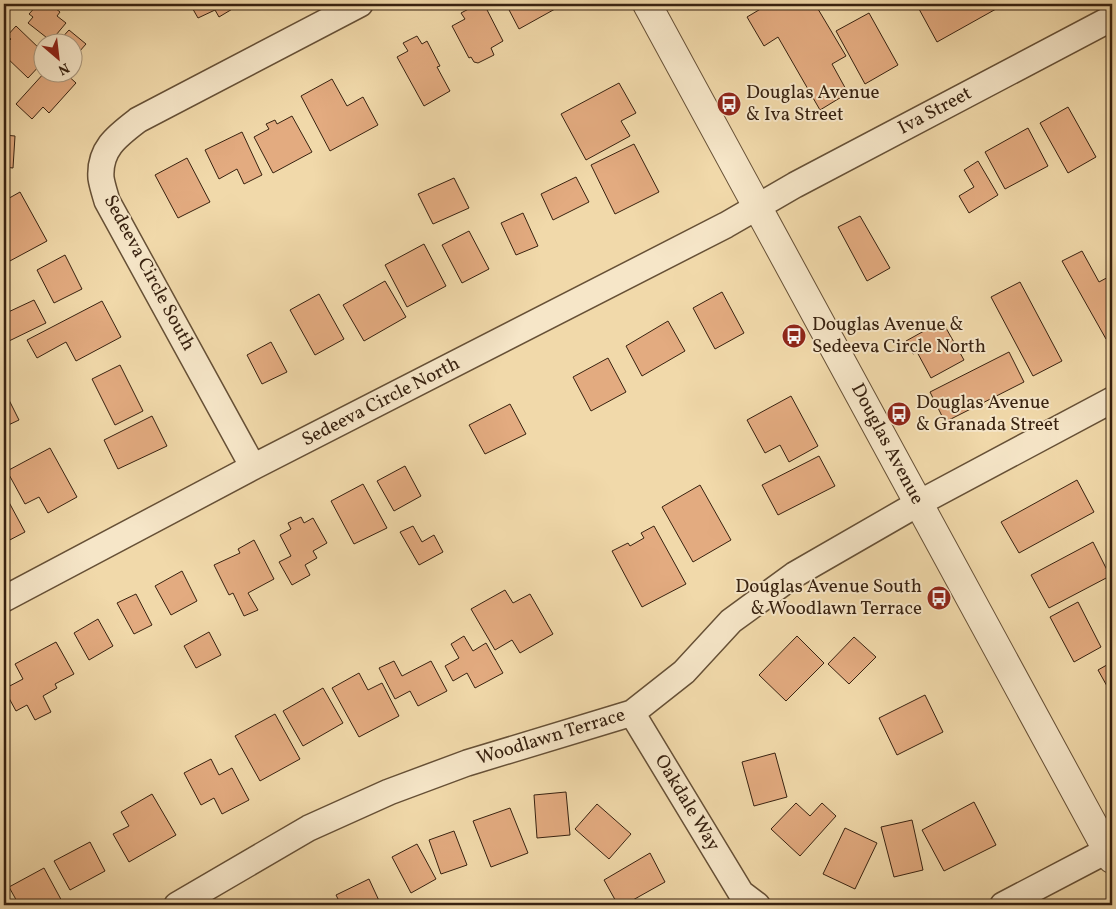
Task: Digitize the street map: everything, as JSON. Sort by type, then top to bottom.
[{"type":"street","name":"Sedeeva Circle South","points":[[253,467],[107,201],[101,178],[103,156],[118,136],[138,120],[360,4]]},
{"type":"street","name":"Douglas Avenue","points":[[647,4],[1110,854]]},
{"type":"street","name":"Iva Street","points":[[758,206],[1112,18]]},
{"type":"street","name":"Sedeeva Circle North","points":[[4,599],[253,467],[726,225],[758,206]]},
{"type":"street","name":"Woodlawn Terrace","points":[[177,905],[309,828],[389,792],[467,764],[632,713],[684,672],[732,621],[794,575],[919,503],[1112,400]]},
{"type":"street","name":"Oakdale Way","points":[[632,713],[746,901]]},
{"type":"street","points":[[1004,905],[1110,854]]},
{"type":"building","points":[[38,4],[44,7],[50,4],[60,12],[57,16],[66,23],[58,32],[40,32],[28,23],[33,17],[29,14]]},
{"type":"building","points":[[190,4],[232,4],[234,8],[219,17],[215,10],[198,18]]},
{"type":"building","points":[[478,4],[484,4],[503,41],[491,48],[494,55],[478,63],[474,62],[471,57],[469,58],[452,26],[465,19],[461,13]]},
{"type":"building","points":[[510,4],[552,4],[555,9],[519,29],[507,6]]},
{"type":"building","points":[[769,4],[815,4],[846,56],[832,64],[848,93],[820,110],[778,37],[764,46],[747,17]]},
{"type":"building","points":[[928,4],[993,4],[996,9],[937,42],[919,9]]},
{"type":"building","points":[[869,13],[898,65],[865,84],[836,31]]},
{"type":"building","points":[[16,26],[32,41],[32,74],[28,78],[4,55],[4,46],[11,39],[7,36]]},
{"type":"building","points":[[417,36],[422,44],[427,41],[440,66],[437,67],[450,91],[424,106],[397,57],[408,51],[403,43]]},
{"type":"building","points":[[82,41],[86,44],[82,49]]},
{"type":"building","points":[[332,79],[347,106],[363,97],[378,125],[330,151],[301,96]]},
{"type":"building","points":[[36,82],[76,83],[49,113],[43,107],[32,119],[16,104]]},
{"type":"building","points":[[619,83],[636,113],[621,121],[630,136],[586,160],[561,114]]},
{"type":"building","points":[[1068,107],[1096,157],[1068,173],[1040,123]]},
{"type":"building","points":[[292,116],[312,152],[273,173],[254,137],[269,129],[266,124],[275,120],[277,124]]},
{"type":"building","points":[[1028,128],[1048,166],[1005,189],[985,152]]},
{"type":"building","points":[[242,132],[262,175],[244,184],[237,169],[219,179],[205,150]]},
{"type":"building","points":[[4,135],[15,136],[13,168],[4,167]]},
{"type":"building","points":[[634,144],[659,192],[615,214],[591,165]]},
{"type":"building","points":[[187,158],[210,202],[178,218],[155,175]]},
{"type":"building","points":[[978,161],[998,195],[969,213],[959,196],[974,187],[964,170]]},
{"type":"building","points":[[576,177],[589,202],[553,220],[541,194]]},
{"type":"building","points":[[454,178],[469,208],[433,224],[418,194]]},
{"type":"building","points":[[20,192],[47,241],[8,262],[4,255],[4,201]]},
{"type":"building","points":[[523,213],[538,246],[516,255],[501,223]]},
{"type":"building","points":[[860,216],[890,268],[867,281],[838,227]]},
{"type":"building","points":[[469,231],[489,269],[462,283],[442,245]]},
{"type":"building","points":[[424,244],[446,286],[407,307],[385,265]]},
{"type":"building","points":[[1082,251],[1099,282],[1112,275],[1112,335],[1106,339],[1062,261]]},
{"type":"building","points":[[65,255],[82,289],[54,303],[37,270]]},
{"type":"building","points":[[385,281],[406,317],[364,341],[343,305]]},
{"type":"building","points":[[1020,282],[1062,361],[1033,376],[991,297]]},
{"type":"building","points":[[722,292],[744,333],[715,349],[693,308]]},
{"type":"building","points":[[319,294],[344,339],[315,355],[290,310]]},
{"type":"building","points":[[34,300],[46,323],[9,341],[4,331],[4,314]]},
{"type":"building","points":[[102,301],[121,337],[76,361],[66,342],[37,358],[27,340]]},
{"type":"building","points":[[668,321],[685,351],[642,376],[626,346]]},
{"type":"building","points":[[942,321],[964,360],[931,378],[917,352],[913,354],[906,341]]},
{"type":"building","points":[[271,342],[287,372],[262,384],[247,355]]},
{"type":"building","points":[[1009,352],[1024,382],[945,422],[930,392]]},
{"type":"building","points":[[608,358],[626,392],[591,411],[573,377]]},
{"type":"building","points":[[120,365],[143,411],[115,425],[92,379]]},
{"type":"building","points":[[4,390],[19,420],[4,427]]},
{"type":"building","points":[[791,396],[818,446],[789,462],[780,445],[765,453],[747,420]]},
{"type":"building","points":[[510,404],[526,434],[485,454],[469,425]]},
{"type":"building","points":[[152,416],[167,446],[118,469],[104,440]]},
{"type":"building","points":[[50,448],[77,497],[48,513],[39,497],[25,504],[7,471]]},
{"type":"building","points":[[819,456],[835,486],[778,515],[762,485]]},
{"type":"building","points":[[405,466],[421,496],[394,511],[377,481]]},
{"type":"building","points":[[1077,480],[1094,512],[1019,553],[1001,522]]},
{"type":"building","points":[[363,484],[387,528],[354,544],[331,501]]},
{"type":"building","points":[[700,485],[731,540],[693,562],[662,507]]},
{"type":"building","points":[[4,493],[25,532],[4,543]]},
{"type":"building","points":[[301,517],[304,523],[313,518],[327,543],[313,551],[317,558],[305,565],[310,575],[292,585],[279,562],[291,556],[280,535],[291,529],[288,523]]},
{"type":"building","points":[[413,526],[422,542],[434,535],[443,552],[419,565],[400,532]]},
{"type":"building","points":[[654,526],[686,584],[642,607],[612,551],[628,543],[630,546],[644,538],[641,533]]},
{"type":"building","points":[[254,540],[274,579],[248,593],[258,610],[244,616],[233,593],[229,595],[214,565],[240,553],[238,549]]},
{"type":"building","points":[[1093,542],[1110,576],[1049,608],[1031,575]]},
{"type":"building","points":[[182,571],[197,601],[171,615],[155,586]]},
{"type":"building","points":[[505,590],[513,603],[530,594],[553,634],[520,653],[512,640],[495,650],[471,609]]},
{"type":"building","points":[[136,594],[152,625],[134,634],[117,603]]},
{"type":"building","points":[[1078,602],[1101,647],[1074,662],[1050,617]]},
{"type":"building","points":[[98,619],[113,646],[89,660],[74,633]]},
{"type":"building","points":[[209,632],[221,655],[196,668],[184,646]]},
{"type":"building","points":[[464,636],[473,651],[486,643],[503,673],[475,688],[467,673],[453,681],[445,666],[459,658],[451,644]]},
{"type":"building","points":[[797,636],[824,663],[786,701],[759,675]]},
{"type":"building","points":[[854,637],[876,657],[849,684],[828,664]]},
{"type":"building","points":[[56,642],[74,674],[55,684],[57,688],[43,696],[51,712],[35,720],[27,705],[16,711],[4,689],[23,679],[15,664]]},
{"type":"building","points":[[394,661],[402,676],[431,661],[447,691],[418,706],[410,691],[395,699],[379,668]]},
{"type":"building","points":[[1112,662],[1112,695],[1098,670]]},
{"type":"building","points":[[359,673],[368,690],[382,683],[399,716],[359,737],[332,688]]},
{"type":"building","points":[[323,688],[343,723],[303,746],[283,711]]},
{"type":"building","points":[[925,695],[943,732],[897,755],[879,718]]},
{"type":"building","points":[[275,714],[300,759],[260,781],[235,736]]},
{"type":"building","points":[[775,753],[787,797],[754,806],[742,762]]},
{"type":"building","points":[[211,759],[219,775],[232,768],[249,800],[222,814],[214,798],[201,805],[184,773]]},
{"type":"building","points":[[566,792],[570,835],[537,838],[534,795]]},
{"type":"building","points":[[152,794],[176,835],[129,862],[113,834],[129,826],[121,812]]},
{"type":"building","points":[[974,802],[996,845],[944,871],[922,830]]},
{"type":"building","points":[[796,803],[810,816],[822,803],[836,816],[800,856],[771,829]]},
{"type":"building","points":[[597,804],[631,834],[609,859],[575,829]]},
{"type":"building","points":[[510,808],[528,853],[491,867],[473,821]]},
{"type":"building","points":[[912,820],[923,870],[894,877],[881,827]]},
{"type":"building","points":[[845,828],[877,843],[855,889],[823,874]]},
{"type":"building","points":[[454,831],[467,865],[441,874],[429,840]]},
{"type":"building","points":[[90,842],[105,871],[70,890],[54,861]]},
{"type":"building","points":[[417,844],[436,879],[411,893],[392,857]]},
{"type":"building","points":[[650,853],[665,882],[624,905],[618,905],[604,880]]},
{"type":"building","points":[[44,868],[64,905],[19,905],[9,887]]},
{"type":"building","points":[[369,879],[381,905],[341,905],[336,895]]},
{"type":"place","name":"Douglas Avenue & Iva Street","points":[[729,104]]},
{"type":"place","name":"Douglas Avenue & Sedeeva Circle North","points":[[794,336]]},
{"type":"place","name":"Douglas Avenue & Granada Street","points":[[899,414]]},
{"type":"place","name":"Douglas Avenue South & Woodlawn Terrace","points":[[939,598]]}]
